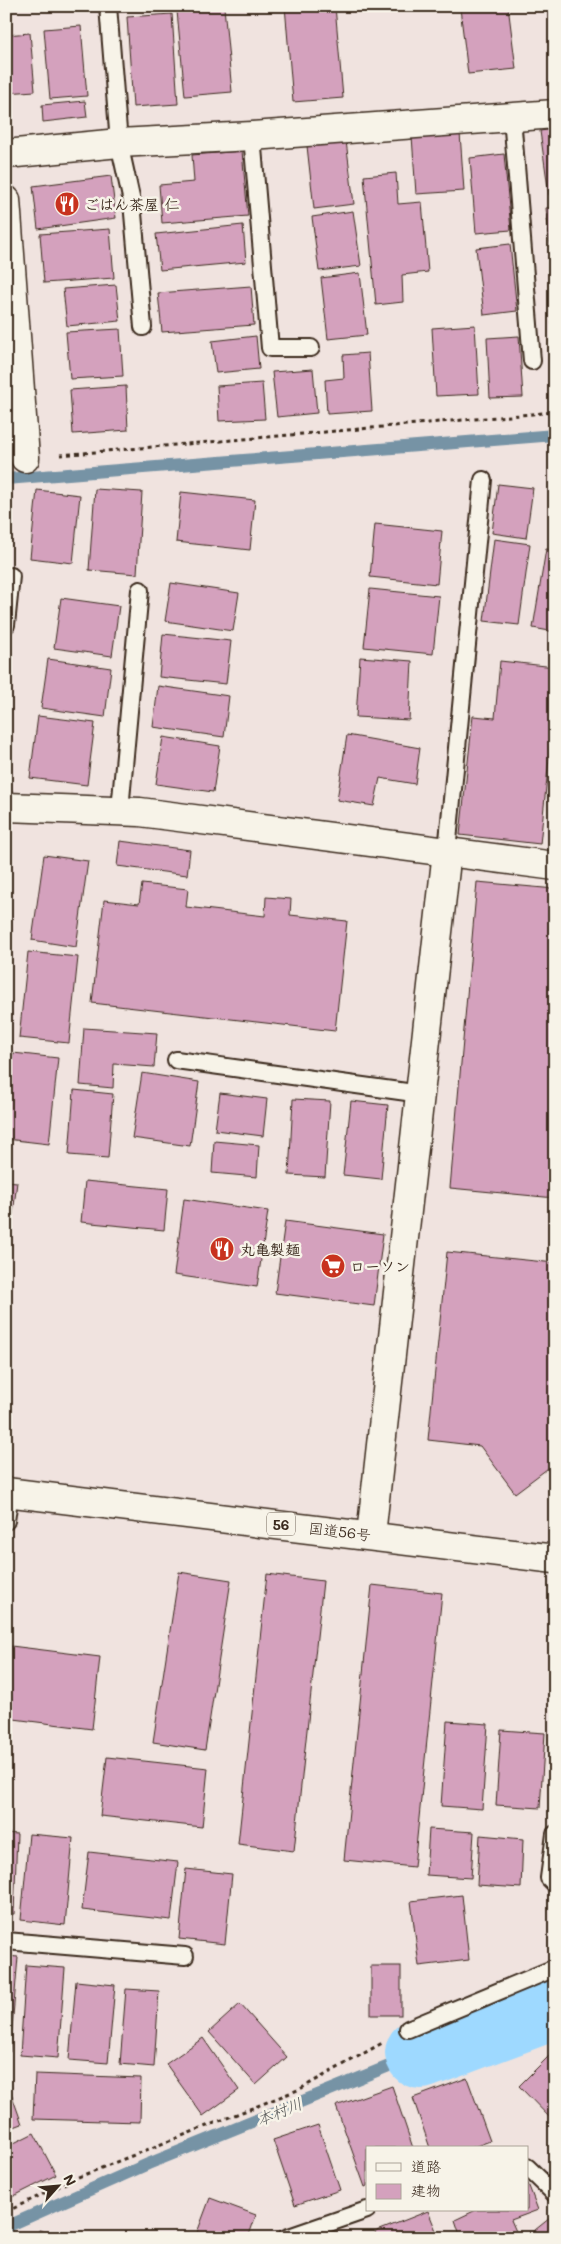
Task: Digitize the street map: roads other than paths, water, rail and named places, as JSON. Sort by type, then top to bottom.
[{"type":"main road","points":[[6,154],[120,142],[252,136],[555,114]]},
{"type":"main road","points":[[6,200],[25,458]]},
{"type":"main road","points":[[6,807],[120,810],[555,866]]},
{"type":"main road","points":[[372,1535],[447,851]]},
{"type":"main road","name":"国道56号","points":[[8,1492],[555,1558]]},
{"type":"lane","points":[[108,6],[120,142],[132,202],[143,327]]},
{"type":"lane","points":[[512,117],[532,361]]},
{"type":"lane","points":[[252,136],[270,348],[311,348]]},
{"type":"lane","points":[[447,851],[483,480]]},
{"type":"lane","points":[[6,625],[11,576]]},
{"type":"lane","points":[[120,810],[140,590]]},
{"type":"lane","points":[[176,1060],[421,1094]]},
{"type":"lane","points":[[6,1521],[8,1492]]},
{"type":"lane","points":[[555,1834],[549,1878],[555,1884]]},
{"type":"lane","points":[[6,1941],[185,1956]]},
{"type":"lane","points":[[408,2029],[555,1968]]},
{"type":"lane","points":[[528,2168],[555,2194]]},
{"type":"lane","points":[[286,2238],[366,2210]]},
{"type":"waterway","points":[[6,479],[555,435]]},
{"type":"waterway","name":"本村川","points":[[421,2053],[555,2003]]},
{"type":"waterway","name":"本村川","points":[[6,2227],[148,2164],[421,2053]]},
{"type":"place","name":"ごはん茶屋 仁","points":[[67,204]]},
{"type":"place","name":"丸亀製麺","points":[[222,1249]]},
{"type":"place","name":"ローソン","points":[[333,1266]]}]
